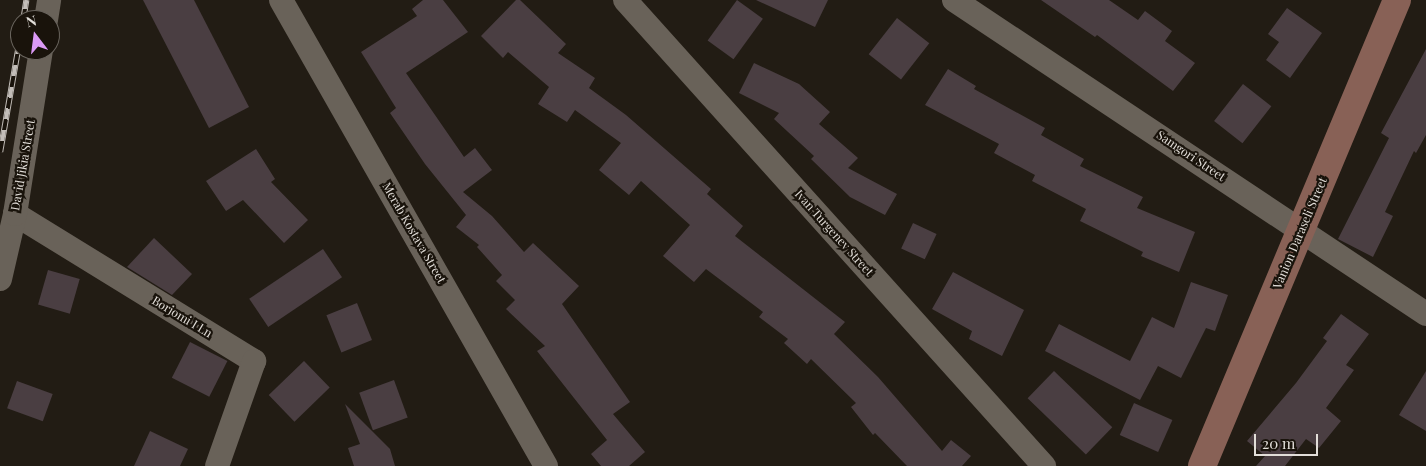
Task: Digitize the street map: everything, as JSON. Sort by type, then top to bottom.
[{"type":"street","name":"Merab Kostava Street","points":[[281,0],[546,466]]},
{"type":"street","name":"Ivan Turgenev Street","points":[[625,0],[1044,466]]},
{"type":"street","name":"Samgori Street","points":[[954,0],[1426,314]]},
{"type":"street","name":"Vanion Daraseli Street","points":[[1202,466],[1397,0]]},
{"type":"street","name":"David Jikia Street","points":[[0,279],[15,214],[39,60]]},
{"type":"street","name":"Borjomi I Ln","points":[[15,214],[254,361],[217,466]]},
{"type":"building","points":[[143,0],[194,0],[249,107],[209,128]]},
{"type":"building","points":[[423,0],[443,0],[468,32],[406,73],[464,157],[475,148],[492,170],[463,192],[492,216],[524,252],[533,243],[579,286],[562,304],[630,402],[613,414],[645,452],[629,466],[601,466],[591,454],[607,440],[537,351],[545,346],[506,309],[515,300],[496,281],[502,275],[477,247],[479,245],[456,227],[466,215],[425,164],[390,113],[396,108],[361,52],[417,16],[412,9]]},
{"type":"building","points":[[516,0],[520,0],[566,44],[558,53],[595,78],[589,88],[626,115],[711,189],[707,194],[743,226],[735,236],[845,322],[834,334],[878,377],[942,451],[951,440],[971,456],[962,466],[907,466],[875,433],[873,435],[851,407],[856,403],[811,359],[807,364],[784,343],[788,339],[759,317],[763,312],[706,269],[694,282],[663,256],[690,225],[641,181],[629,195],[599,170],[621,143],[575,110],[567,122],[538,104],[549,87],[508,52],[503,58],[481,36]]},
{"type":"building","points":[[737,0],[763,19],[733,59],[708,40]]},
{"type":"building","points":[[756,0],[828,0],[815,27]]},
{"type":"building","points":[[1041,0],[1109,0],[1138,20],[1145,11],[1172,31],[1165,41],[1195,63],[1173,91],[1097,35],[1095,37]]},
{"type":"building","points":[[1287,8],[1322,33],[1290,78],[1266,60],[1279,42],[1268,34]]},
{"type":"building","points":[[897,18],[929,43],[901,79],[869,54]]},
{"type":"building","points":[[1426,49],[1426,135],[1416,153],[1414,151],[1385,212],[1393,216],[1373,257],[1338,239],[1389,138],[1381,133]]},
{"type":"building","points":[[754,63],[799,84],[830,112],[819,124],[858,158],[848,168],[897,194],[885,215],[850,197],[811,159],[814,156],[774,119],[779,113],[739,93]]},
{"type":"building","points":[[948,69],[976,86],[974,89],[1045,128],[1041,135],[1084,159],[1080,166],[1143,197],[1137,208],[1195,232],[1179,272],[1141,256],[1143,252],[1080,221],[1086,209],[1032,181],[1035,175],[994,153],[999,144],[925,105]]},
{"type":"building","points":[[1243,84],[1271,106],[1242,143],[1214,121]]},
{"type":"building","points":[[256,149],[275,179],[271,182],[308,220],[284,243],[243,200],[226,211],[206,181]]},
{"type":"building","points":[[913,223],[937,234],[925,259],[901,248]]},
{"type":"building","points":[[154,238],[192,274],[172,295],[127,267]]},
{"type":"building","points":[[323,249],[342,277],[268,327],[249,299]]},
{"type":"building","points":[[48,270],[80,279],[70,314],[38,305]]},
{"type":"building","points":[[953,272],[1024,310],[1002,356],[969,339],[972,331],[932,309]]},
{"type":"building","points":[[1191,282],[1228,295],[1215,331],[1206,328],[1181,378],[1158,366],[1140,400],[1045,351],[1059,324],[1130,361],[1152,317],[1174,328]]},
{"type":"building","points":[[357,303],[372,340],[341,352],[326,315]]},
{"type":"building","points":[[1341,314],[1369,334],[1346,365],[1354,370],[1326,408],[1341,421],[1319,448],[1306,439],[1285,466],[1256,466],[1265,456],[1247,441],[1296,383],[1327,341],[1323,338]]},
{"type":"building","points":[[190,342],[227,361],[209,397],[172,378]]},
{"type":"building","points":[[304,361],[330,388],[294,422],[269,395]]},
{"type":"building","points":[[1054,371],[1112,427],[1086,455],[1028,398]]},
{"type":"building","points":[[1426,371],[1426,431],[1399,415]]},
{"type":"building","points":[[394,380],[408,418],[373,430],[359,393]]},
{"type":"building","points":[[17,381],[53,394],[43,421],[7,408]]},
{"type":"building","points":[[1134,403],[1172,420],[1158,452],[1120,435]]},
{"type":"building","points":[[345,404],[390,449],[395,466],[354,466],[348,448],[360,444]]},
{"type":"building","points":[[150,431],[188,449],[180,466],[134,466]]},
{"type":"railway","points":[[24,10],[26,0]]},
{"type":"railway","points":[[0,152],[16,60]]}]
